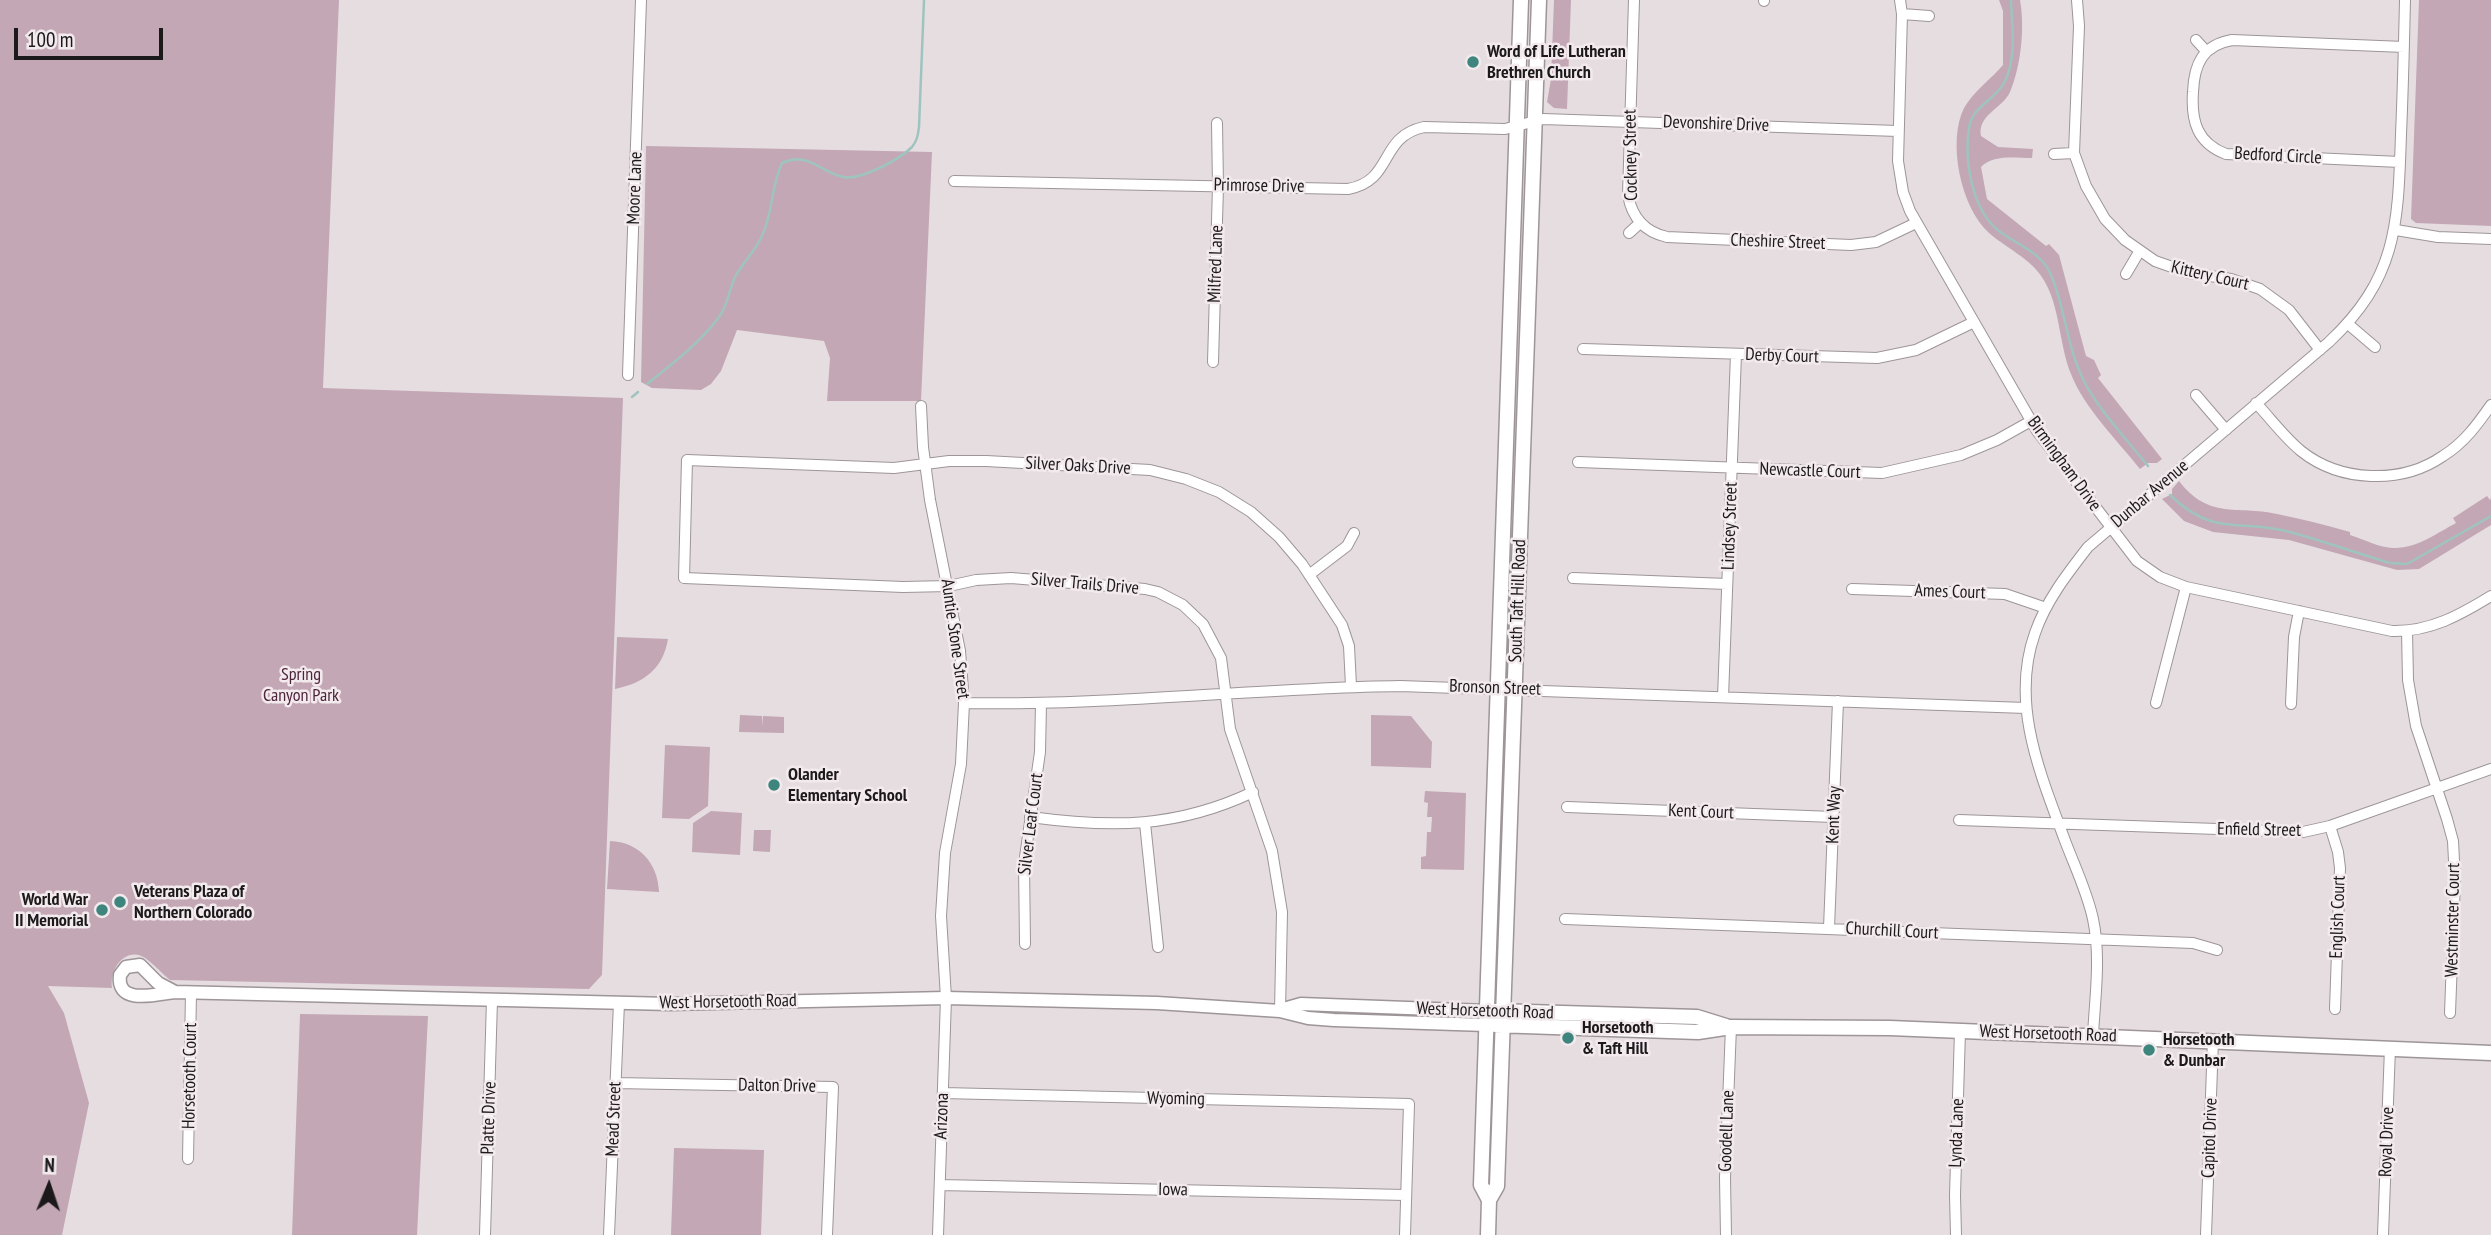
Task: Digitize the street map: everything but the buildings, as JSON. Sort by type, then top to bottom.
[{"type":"main road","name":"South Taft Hill Road","points":[[1489,1200],[1481,1185],[1521,0]]},
{"type":"main road","name":"South Taft Hill Road","points":[[1488,1235],[1489,1200],[1497,1186],[1504,1018],[1539,0]]},
{"type":"main road","name":"West Horsetooth Road","points":[[1487,1018],[1698,1032],[1731,1027],[1890,1028],[2491,1053]]},
{"type":"street","name":"Moore Lane","points":[[628,376],[640,0]]},
{"type":"street","name":"Cockney Street","points":[[1634,0],[1628,195],[1629,205],[1640,223]]},
{"type":"street","name":"Birmingham Drive","points":[[1900,0],[1899,174],[1903,192],[1916,223],[2031,421],[2137,561],[2160,577],[2186,587],[2392,631],[2407,631],[2445,621],[2491,596]]},
{"type":"street","name":"Kittery Court","points":[[2077,0],[2079,26],[2074,153],[2086,186],[2105,219],[2139,251],[2171,268],[2201,276],[2231,279],[2260,289],[2289,310],[2320,350]]},
{"type":"street","name":"Dunbar Avenue","points":[[2093,1035],[2096,941],[2087,898],[2033,751],[2026,708],[2029,655],[2035,632],[2058,587],[2082,555],[2348,324],[2381,275],[2396,230],[2405,0]]},
{"type":"street","points":[[1902,14],[1929,16]]},
{"type":"street","points":[[2196,40],[2206,51],[2232,40],[2404,47]]},
{"type":"street","name":"Bedford Circle","points":[[2206,51],[2193,75],[2192,112],[2198,133],[2217,151],[2236,155],[2400,162]]},
{"type":"street","name":"Primrose Drive","points":[[954,181],[1356,187],[1374,178],[1398,138],[1413,130],[1424,127],[1505,129],[1535,120]]},
{"type":"street","name":"Devonshire Drive","points":[[1535,120],[1898,131]]},
{"type":"street","name":"Milfred Lane","points":[[1213,362],[1217,123]]},
{"type":"street","points":[[2054,154],[2074,153]]},
{"type":"street","points":[[1629,233],[1640,223]]},
{"type":"street","name":"Cheshire Street","points":[[1640,223],[1649,231],[1667,237],[1851,245],[1876,242],[1916,223]]},
{"type":"street","points":[[2396,230],[2438,237],[2491,239]]},
{"type":"street","points":[[2126,274],[2139,251]]},
{"type":"street","name":"Derby Court","points":[[1583,349],[1877,358],[1916,350],[1974,322]]},
{"type":"street","points":[[2348,324],[2375,347]]},
{"type":"street","name":"Lindsey Street","points":[[1723,697],[1736,354]]},
{"type":"street","points":[[2196,394],[2226,430]]},
{"type":"street","points":[[2256,403],[2288,440],[2316,461],[2348,473],[2374,476],[2410,472],[2443,457],[2472,431],[2491,405]]},
{"type":"street","name":"Auntie Stone Street","points":[[921,406],[930,500],[960,651],[964,703],[961,764],[945,853],[941,916],[946,998]]},
{"type":"street","name":"Newcastle Court","points":[[1578,463],[1865,474],[1892,471],[1961,455],[1997,440],[2031,421]]},
{"type":"street","name":"Silver Oaks Drive","points":[[684,578],[687,460],[894,468],[986,461],[1150,470],[1186,478],[1219,492],[1251,512],[1279,537],[1310,575],[1342,625],[1349,646],[1351,687]]},
{"type":"street","points":[[1310,575],[1347,546],[1354,533]]},
{"type":"street","name":"Silver Trails Drive","points":[[684,578],[903,587],[948,586],[976,580],[1011,578],[1131,587],[1158,592],[1183,605],[1209,633],[1221,658],[1235,744],[1263,820],[1278,881],[1283,939],[1280,1011]]},
{"type":"street","points":[[1573,578],[1727,584]]},
{"type":"street","points":[[2156,703],[2186,587]]},
{"type":"street","name":"Ames Court","points":[[1852,589],[2005,594],[2046,608]]},
{"type":"street","points":[[2291,704],[2294,638],[2299,611]]},
{"type":"street","name":"Westminster Court","points":[[2407,631],[2410,697],[2419,737],[2447,819],[2455,864],[2451,1013]]},
{"type":"street","name":"Bronson Street","points":[[964,703],[1041,704],[1351,687],[1498,688],[2026,708]]},
{"type":"street","name":"Kent Way","points":[[1829,928],[1838,701]]},
{"type":"street","name":"Silver Leaf Court","points":[[1025,944],[1024,864],[1040,752],[1041,704]]},
{"type":"street","name":"Enfield Street","points":[[1959,820],[2293,832],[2330,827],[2491,769]]},
{"type":"street","points":[[1030,817],[1080,823],[1145,823],[1206,810],[1253,792]]},
{"type":"street","name":"Kent Court","points":[[1567,807],[1834,817]]},
{"type":"street","points":[[1145,823],[1158,947]]},
{"type":"street","name":"English Court","points":[[2330,827],[2340,868],[2335,1009]]},
{"type":"street","name":"Churchill Court","points":[[1565,919],[2193,943],[2217,950]]},
{"type":"street","name":"West Horsetooth Road","points":[[175,992],[619,1003],[946,998],[1157,1003],[1280,1011],[1301,1004],[1487,1018]]},
{"type":"street","name":"Horsetooth Court","points":[[188,1158],[191,993]]},
{"type":"street","name":"Arizona","points":[[938,1235],[946,998]]},
{"type":"street","name":"Platte Drive","points":[[485,1235],[492,1000]]},
{"type":"street","name":"Mead Street","points":[[610,1235],[619,1003]]},
{"type":"street","name":"Goodell Lane","points":[[1726,1235],[1725,1178],[1731,1027]]},
{"type":"street","name":"Lynda Lane","points":[[1956,1235],[1960,1031]]},
{"type":"street","name":"Capitol Drive","points":[[2206,1235],[2213,1040]]},
{"type":"street","name":"Royal Drive","points":[[2384,1235],[2390,1048]]},
{"type":"street","name":"Dalton Drive","points":[[615,1083],[833,1087],[827,1235]]},
{"type":"street","name":"Wyoming","points":[[943,1093],[1409,1104],[1406,1195]]},
{"type":"street","name":"Iowa","points":[[940,1185],[1406,1195]]},
{"type":"street","points":[[1405,1235],[1406,1195]]},
{"type":"green space","name":"Spring Canyon Park","points":[[0,0],[339,0],[323,388],[623,398],[602,975],[589,989],[170,980],[142,956],[134,955],[128,956],[117,965],[112,988],[48,986],[64,1013],[89,1103],[62,1235],[0,1235]]},
{"type":"green space","points":[[1554,0],[1571,0],[1567,109],[1554,108],[1547,102],[1551,79]]},
{"type":"green space","points":[[1999,0],[2020,0],[2021,47],[2010,92],[1983,123],[1981,136],[1998,147],[2033,149],[2032,158],[1998,158],[1981,167],[1987,199],[2046,246],[2049,244],[2059,255],[2086,356],[2094,360],[2101,375],[2098,378],[2162,459],[2157,463],[2148,463],[2140,469],[2093,412],[2077,387],[2067,364],[2051,296],[2042,277],[1979,222],[1964,191],[1957,156],[1959,122],[1968,102],[2003,65],[2003,11]]},
{"type":"green space","points":[[2419,0],[2491,0],[2491,226],[2416,223],[2411,219]]},
{"type":"green space","points":[[646,146],[932,152],[921,401],[827,401],[830,358],[824,341],[737,330],[721,371],[711,384],[701,390],[652,388],[641,382]]},
{"type":"green space","points":[[2179,481],[2190,493],[2212,506],[2305,520],[2350,532],[2350,535],[2388,548],[2402,548],[2426,540],[2456,523],[2453,518],[2487,496],[2490,500],[2491,498],[2491,525],[2419,569],[2397,570],[2289,540],[2213,532],[2184,521],[2162,499],[2172,494],[2172,489]]},
{"type":"green space","points":[[617,637],[668,639],[662,659],[650,673],[635,683],[615,689]]},
{"type":"green space","points":[[740,715],[762,716],[762,726],[763,716],[784,717],[784,733],[739,732]]},
{"type":"green space","points":[[1371,715],[1411,716],[1432,742],[1431,768],[1371,766]]},
{"type":"green space","points":[[665,745],[710,747],[708,806],[689,819],[662,818]]},
{"type":"green space","points":[[1425,791],[1466,793],[1464,870],[1421,869],[1421,857],[1426,856],[1427,832],[1431,832],[1432,817],[1427,817]]},
{"type":"green space","points":[[711,811],[742,813],[740,855],[692,852],[693,823]]},
{"type":"green space","points":[[754,830],[771,830],[770,852],[753,851]]},
{"type":"green space","points":[[610,841],[630,845],[645,856],[655,872],[659,892],[607,889]]},
{"type":"green space","points":[[300,1014],[428,1016],[417,1235],[292,1235]]},
{"type":"green space","points":[[674,1148],[764,1150],[761,1235],[671,1235]]},
{"type":"waterway","points":[[647,384],[694,344],[722,312],[735,277],[766,227],[782,163],[800,159],[843,177],[859,176],[899,157],[914,145],[919,127],[924,0]]},
{"type":"waterway","points":[[2011,0],[2013,43],[2008,74],[2000,89],[1974,114],[1969,128],[1969,170],[1976,198],[1982,211],[1999,231],[2042,260],[2047,267],[2056,287],[2074,355],[2084,381],[2105,414],[2148,466]]},
{"type":"waterway","points":[[632,397],[638,392]]},
{"type":"waterway","points":[[2170,495],[2200,517],[2213,522],[2286,531],[2390,563],[2407,564],[2491,516]]},
{"type":"place","name":"Word of Life Lutheran Brethren Church","points":[[1473,62]]},
{"type":"place","name":"Olander Elementary School","points":[[774,785]]},
{"type":"place","name":"Veterans Plaza of Northern Colorado","points":[[120,902]]},
{"type":"place","name":"World War II Memorial","points":[[102,910]]},
{"type":"place","name":"Horsetooth & Taft Hill","points":[[1568,1038]]},
{"type":"place","name":"Horsetooth & Dunbar","points":[[2149,1050]]}]
